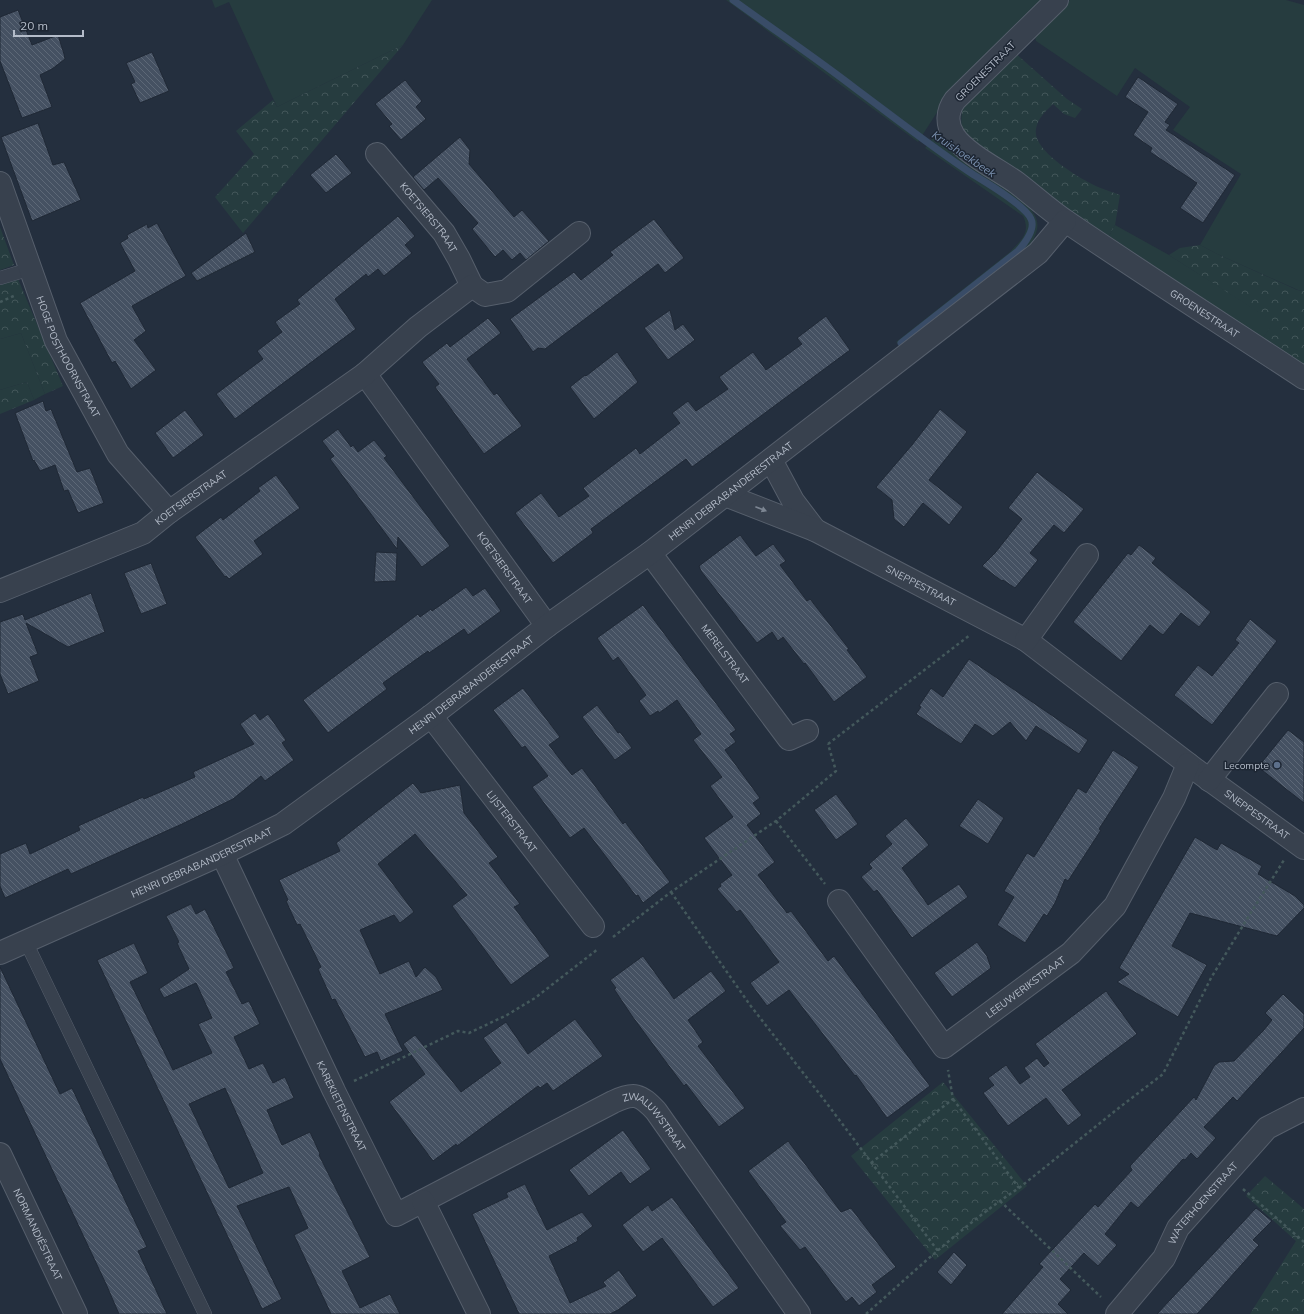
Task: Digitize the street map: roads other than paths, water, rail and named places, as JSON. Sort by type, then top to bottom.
[{"type":"street","name":"GROENESTRAAT","points":[[1057,0],[963,91],[949,108],[948,118],[950,129],[955,137],[966,149],[1017,184],[1065,221],[1304,378]]},
{"type":"street","name":"KOETSIERSTRAAT","points":[[0,591],[143,533],[169,512],[365,374],[418,327],[472,286],[444,233],[377,154]]},
{"type":"street","name":"HOGE POSTHOORNSTRAAT","points":[[0,183],[56,341],[118,454],[169,512]]},
{"type":"street","name":"HENRI DEBRABANDERESTRAAT","points":[[0,953],[222,854],[283,824],[431,716],[547,626],[650,552],[771,460],[1038,253],[1065,221]]},
{"type":"street","points":[[472,286],[485,296],[507,291],[579,233]]},
{"type":"street","name":"KOETSIERSTRAAT","points":[[365,374],[547,626]]},
{"type":"street","name":"SNEPPESTRAAT","points":[[771,460],[793,501],[815,530]]},
{"type":"street","name":"SNEPPESTRAAT","points":[[725,495],[815,530],[1026,640],[1209,780],[1300,845]]},
{"type":"street","name":"MERELSTRAAT","points":[[650,552],[789,739],[807,731]]},
{"type":"street","points":[[1026,640],[1087,555]]},
{"type":"street","points":[[1209,780],[1277,694]]},
{"type":"street","name":"LIJSTERSTRAAT","points":[[431,716],[593,926]]},
{"type":"street","name":"LEEUWERIKSTRAAT","points":[[839,901],[944,1047],[1071,953],[1115,906],[1174,798],[1188,764]]},
{"type":"street","name":"KAREKIETENSTRAAT","points":[[222,854],[334,1091],[396,1215],[423,1201]]},
{"type":"street","name":"ZWALUWSTRAAT","points":[[423,1201],[613,1102],[626,1096],[638,1096],[656,1111],[798,1314]]},
{"type":"street","name":"WATERHOENSTRAAT","points":[[1117,1313],[1164,1258],[1178,1228],[1267,1128],[1304,1110]]},
{"type":"street","name":"NORMANDIËSTRAAT","points":[[0,1154],[76,1314]]},
{"type":"street","points":[[423,1201],[479,1314]]},
{"type":"lane","points":[[0,278],[30,269]]},
{"type":"lane","points":[[26,942],[205,1314]]},
{"type":"waterway","name":"Kruishoekbeek","points":[[733,0],[826,66],[914,133],[1014,201],[1028,214],[1031,219],[1031,232],[1018,251],[901,343]]},
{"type":"place","name":"Lecompte","points":[[1277,765]]}]
